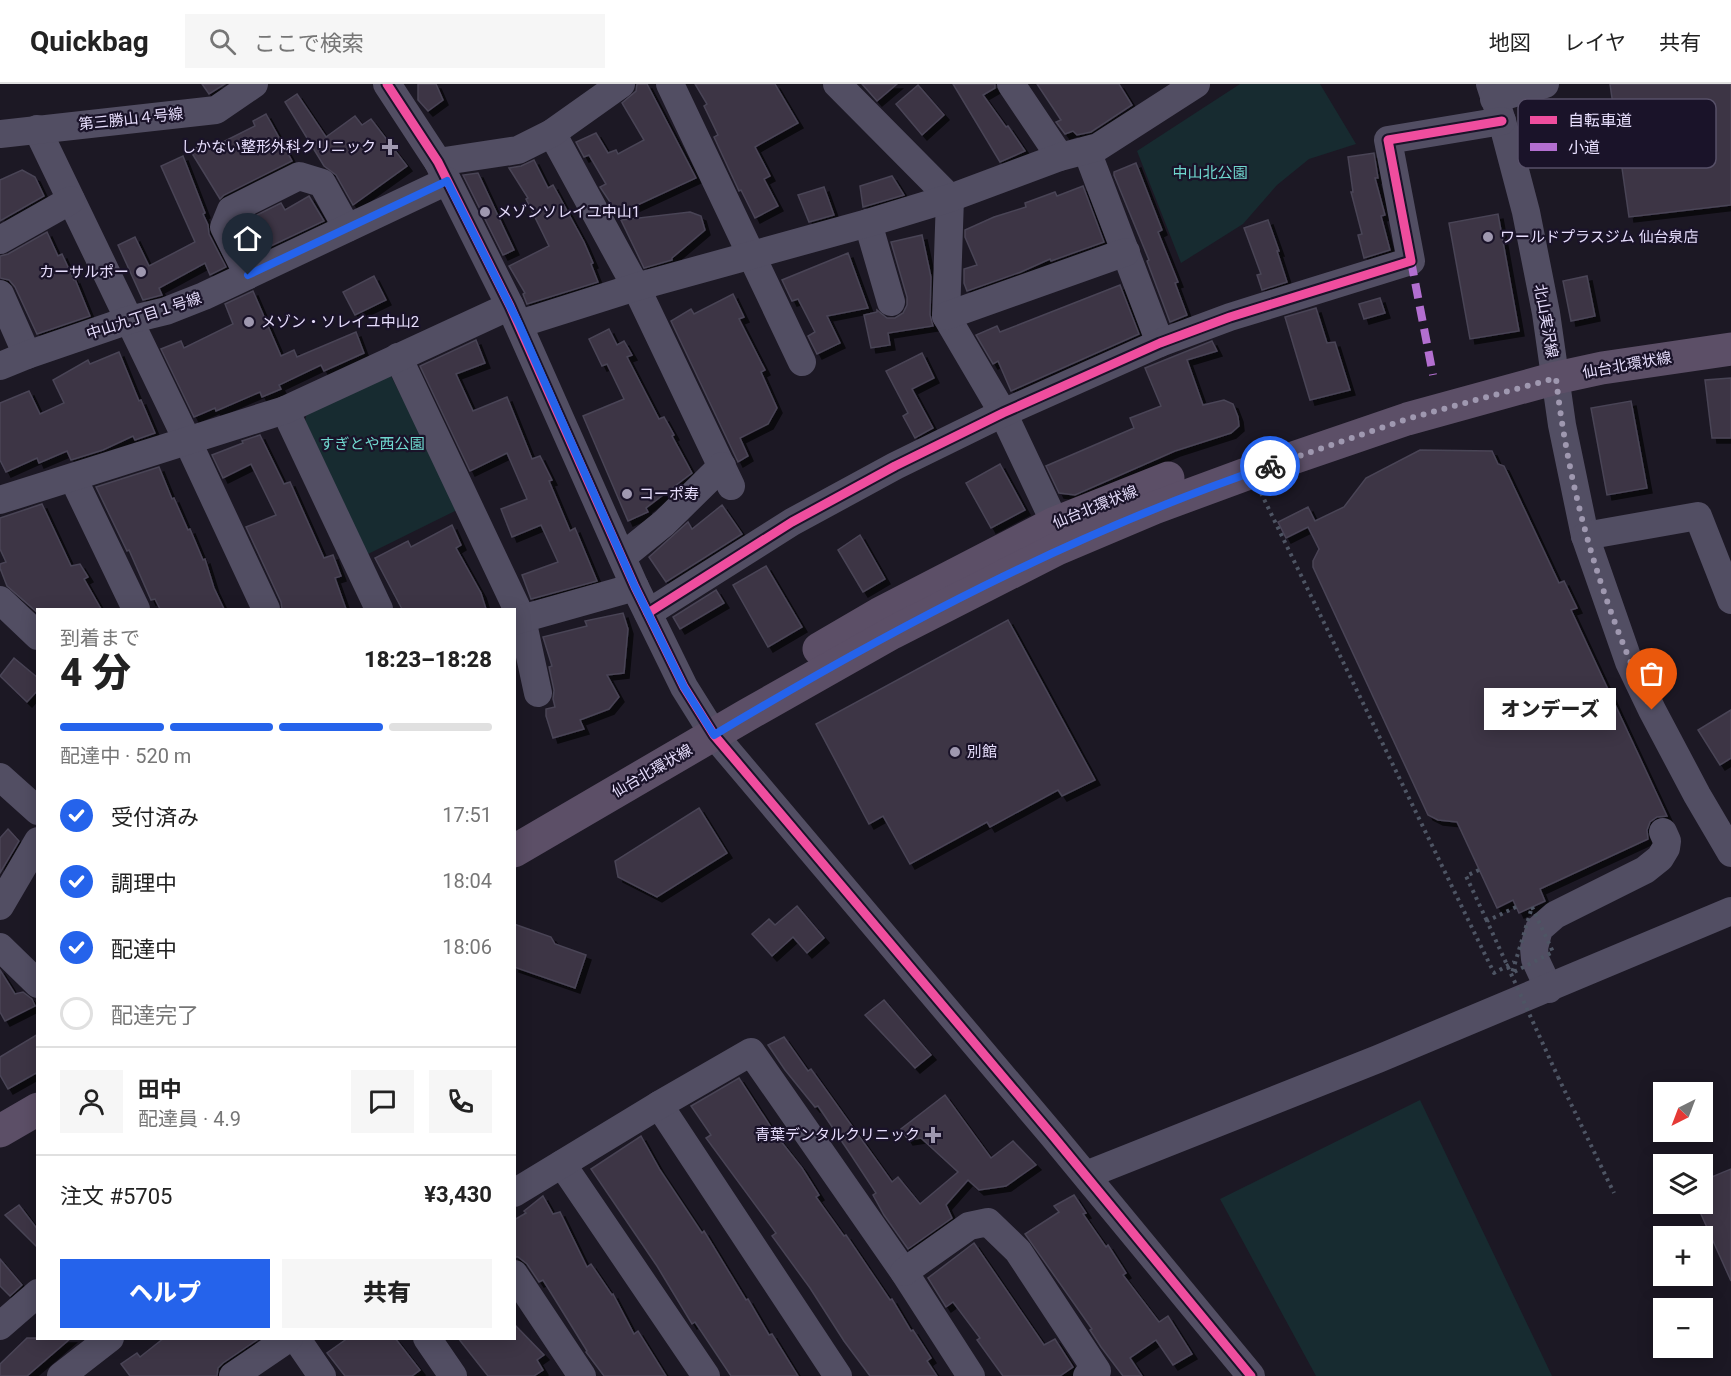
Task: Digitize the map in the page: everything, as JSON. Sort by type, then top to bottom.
[{"type":"main road","name":"仙台北環状線","points":[[516,850],[879,614],[1055,523],[1245,450],[1396,400],[1554,368],[1731,326]]},
{"type":"main road","name":"仙台北環状線","points":[[516,826],[1057,549],[1154,508],[1249,472],[1554,368],[1602,368],[1731,349]]},
{"type":"main road","points":[[0,1131],[36,1110]]},
{"type":"main road","points":[[0,1154],[36,1133]]},
{"type":"street","name":"第三勝山４号線","points":[[0,134],[216,110],[254,84]]},
{"type":"street","points":[[387,84],[443,172],[515,315],[635,587],[684,687],[708,726],[1086,1175],[1251,1376]]},
{"type":"street","name":"中山九丁目１号線","points":[[0,366],[129,320],[166,311],[204,296],[347,228],[443,172],[518,150],[552,133],[621,84]]},
{"type":"street","points":[[670,84],[802,362]]},
{"type":"street","points":[[837,84],[950,198],[946,316],[1003,413],[1055,523]]},
{"type":"street","points":[[1011,84],[1073,154],[1126,252],[1160,343]]},
{"type":"street","points":[[0,500],[285,410],[398,357],[515,315],[636,287],[868,223],[950,198],[1098,147],[1165,92],[1196,84]]},
{"type":"street","points":[[648,613],[792,522],[895,466],[1003,413],[1160,343],[1230,317],[1411,261],[1388,140],[1545,84]]},
{"type":"street","name":"北山実沢線","points":[[1495,101],[1526,212],[1546,313],[1562,426],[1586,536],[1629,662],[1697,795],[1730,849]]},
{"type":"street","points":[[37,129],[266,608]]},
{"type":"street","points":[[552,133],[636,287],[726,476],[622,557]]},
{"type":"street","points":[[248,275],[224,226],[231,210],[299,176],[322,183],[347,228]]},
{"type":"street","points":[[0,240],[71,200]]},
{"type":"street","points":[[868,223],[891,302]]},
{"type":"street","points":[[946,316],[1126,252]]},
{"type":"street","points":[[0,294],[27,355]]},
{"type":"street","points":[[398,357],[513,608]]},
{"type":"street","points":[[285,410],[379,608]]},
{"type":"street","points":[[73,477],[136,608]]},
{"type":"street","points":[[1586,536],[1698,516],[1731,600]]},
{"type":"street","points":[[538,693],[518,620],[635,587]]},
{"type":"street","points":[[0,600],[36,634]]},
{"type":"street","points":[[0,777],[36,809]]},
{"type":"street","points":[[1540,992],[1534,948],[1539,929],[1555,915],[1645,870],[1660,858],[1666,848],[1667,841],[1663,832]]},
{"type":"street","points":[[0,906],[36,844]]},
{"type":"street","points":[[1086,1175],[1378,1059],[1731,911]]},
{"type":"street","points":[[0,947],[36,982]]},
{"type":"street","points":[[516,1192],[752,1052],[904,1272],[971,1376]]},
{"type":"street","points":[[659,1105],[838,1376]]},
{"type":"street","points":[[562,1164],[706,1376]]},
{"type":"street","points":[[904,1272],[969,1226],[988,1222],[1018,1251],[1097,1371],[1087,1376]]},
{"type":"street","points":[[516,1277],[582,1376]]},
{"type":"street","points":[[0,1326],[36,1295]]},
{"type":"street","points":[[61,1376],[107,1340]]},
{"type":"street","points":[[233,1376],[286,1340]]},
{"type":"street","points":[[297,1340],[322,1376]]},
{"type":"street","points":[[428,1340],[453,1376]]},
{"type":"path","points":[[1257,484],[1494,973],[1515,961],[1540,992]]},
{"type":"path","points":[[1479,870],[1466,876],[1614,1193]]},
{"type":"path","points":[[1487,921],[1516,907]]},
{"type":"path","points":[[1532,907],[1553,952],[1512,973],[1522,940],[1532,907]]},
{"type":"green space","name":"中山北公園","points":[[1240,84],[1320,84],[1356,144],[1309,159],[1277,185],[1243,224],[1181,263],[1137,151]]},
{"type":"green space","name":"すぎとや西公園","points":[[390,374],[459,509],[366,555],[304,425],[307,413]]},
{"type":"green space","points":[[1420,1100],[1552,1376],[1316,1376],[1220,1199]]},
{"type":"building","points":[[202,84],[225,84],[209,94]]},
{"type":"building","points":[[418,84],[436,84],[443,100],[428,111],[418,100]]},
{"type":"building","points":[[637,84],[647,84],[696,178],[618,214],[600,187],[606,184],[589,155],[584,157],[576,142],[596,133],[608,153],[616,150],[618,154],[644,140],[622,103],[636,91]]},
{"type":"building","points":[[695,84],[775,84],[798,123],[755,147],[770,176],[764,179],[778,206],[755,218],[741,190],[739,191],[714,137],[718,135],[704,106],[707,104]]},
{"type":"building","points":[[862,84],[897,84],[877,101]]},
{"type":"building","points":[[953,84],[995,84],[995,88],[983,95],[1025,151],[1000,162]]},
{"type":"building","points":[[1037,84],[1119,84],[1132,105],[1091,132],[1077,135],[1073,131],[1065,134],[1056,122],[1061,120]]},
{"type":"building","points":[[1610,84],[1731,84],[1731,205],[1629,217],[1622,168],[1716,168],[1716,99],[1612,99]]},
{"type":"building","points":[[918,85],[944,115],[922,135],[896,104]]},
{"type":"building","points":[[297,94],[326,137],[355,116],[362,125],[371,119],[407,166],[353,205],[336,175],[324,166],[285,102]]},
{"type":"building","points":[[266,114],[292,161],[220,199],[190,150],[206,143],[209,149],[255,126],[253,121]]},
{"type":"building","points":[[1374,153],[1378,178],[1375,178],[1385,215],[1381,216],[1390,250],[1364,258],[1358,235],[1362,234],[1351,192],[1353,192],[1348,157]]},
{"type":"building","points":[[183,156],[205,213],[203,214],[209,234],[226,267],[210,275],[205,263],[159,288],[162,295],[143,300],[118,245],[135,237],[149,266],[195,242],[161,166]]},
{"type":"building","points":[[534,160],[548,188],[553,185],[584,242],[598,282],[527,304],[523,294],[525,293],[509,266],[549,246],[526,199],[528,198],[509,168]]},
{"type":"building","points":[[1136,163],[1162,230],[1158,232],[1178,282],[1175,283],[1187,315],[1170,322],[1147,261],[1149,260],[1114,175],[1114,172]]},
{"type":"building","points":[[22,170],[35,177],[44,196],[0,221],[0,180]]},
{"type":"building","name":"メゾンソレイユ中山1","points":[[478,173],[514,250],[503,255],[463,175]]},
{"type":"building","points":[[892,176],[904,195],[863,207],[860,186]]},
{"type":"building","points":[[1083,186],[1104,242],[1051,261],[1050,259],[967,291],[964,283],[964,269],[977,265],[965,237],[965,230],[994,217],[1026,207],[1025,203],[1055,192],[1057,196]]},
{"type":"building","points":[[824,187],[834,215],[809,222],[798,195]]},
{"type":"building","points":[[309,196],[324,221],[256,253],[242,227],[258,218],[257,215],[281,203],[285,210]]},
{"type":"building","points":[[690,212],[701,216],[705,230],[672,260],[644,268],[621,220]]},
{"type":"building","points":[[1498,214],[1519,331],[1470,339],[1449,223]]},
{"type":"building","points":[[1268,220],[1287,282],[1262,290],[1257,275],[1261,274],[1244,228]]},
{"type":"building","points":[[47,232],[58,256],[62,254],[75,279],[90,316],[37,334],[15,287],[9,280],[0,278],[0,256],[8,254]]},
{"type":"building","points":[[922,235],[931,277],[930,315],[933,326],[888,333],[890,345],[871,348],[864,315],[877,312],[877,310],[887,318],[895,318],[903,313],[907,305],[907,297],[891,242]]},
{"type":"building","points":[[848,253],[868,308],[827,316],[840,343],[817,354],[808,336],[815,332],[798,299],[792,301],[782,280]]},
{"type":"building","points":[[374,276],[386,300],[355,315],[343,292]]},
{"type":"building","points":[[1587,276],[1595,316],[1571,321],[1563,281]]},
{"type":"building","points":[[1120,285],[1139,334],[1011,391],[998,361],[993,364],[976,335],[997,326],[1000,332]]},
{"type":"building","points":[[253,291],[281,356],[294,350],[297,357],[356,332],[364,353],[324,371],[321,365],[279,385],[281,389],[262,397],[260,392],[216,411],[215,408],[194,417],[161,349],[181,341],[184,348],[233,324],[225,304]]},
{"type":"building","points":[[733,294],[744,317],[739,319],[765,370],[761,372],[777,408],[768,424],[740,438],[748,456],[738,462],[671,321],[691,309],[694,314]]},
{"type":"building","points":[[1380,298],[1385,313],[1364,319],[1359,304]]},
{"type":"building","points":[[1316,308],[1327,343],[1335,342],[1350,390],[1310,400],[1285,317]]},
{"type":"building","points":[[609,329],[617,345],[624,341],[632,355],[627,357],[659,419],[664,417],[692,473],[646,508],[648,512],[628,521],[583,416],[624,399],[607,364],[602,366],[589,339]]},
{"type":"building","points":[[476,340],[485,363],[456,374],[473,411],[507,397],[532,459],[540,456],[552,480],[549,481],[570,531],[575,528],[597,581],[531,599],[522,575],[558,562],[541,525],[512,537],[501,509],[527,499],[507,453],[470,471],[420,366]]},
{"type":"building","points":[[1212,341],[1217,351],[1187,360],[1203,405],[1224,400],[1233,404],[1239,426],[1231,433],[1175,451],[1075,495],[1059,493],[1046,466],[1134,428],[1130,418],[1161,406],[1145,368]]},
{"type":"building","points":[[119,352],[155,433],[135,440],[133,436],[103,450],[71,460],[67,451],[39,463],[37,458],[6,472],[0,460],[0,403],[29,391],[40,414],[64,403],[53,380],[88,360],[90,364]]},
{"type":"building","points":[[922,353],[934,378],[912,389],[933,428],[915,438],[903,416],[908,413],[886,371]]},
{"type":"building","points":[[1731,378],[1731,438],[1712,438],[1705,380]]},
{"type":"building","points":[[1631,401],[1647,488],[1607,495],[1591,408]]},
{"type":"building","points":[[260,435],[284,484],[290,482],[324,558],[333,555],[341,576],[335,578],[346,608],[282,608],[246,527],[276,515],[251,464],[223,478],[212,455],[243,443],[242,441]]},
{"type":"building","points":[[1420,450],[1492,451],[1498,464],[1504,466],[1559,583],[1564,581],[1577,608],[1571,610],[1667,816],[1657,817],[1650,822],[1647,830],[1648,839],[1540,889],[1545,901],[1519,913],[1513,900],[1497,908],[1457,822],[1438,820],[1428,815],[1313,567],[1313,561],[1319,549],[1308,527],[1286,538],[1278,522],[1308,507],[1315,521],[1344,507],[1366,478]]},
{"type":"building","points":[[1000,464],[1025,510],[991,528],[966,483]]},
{"type":"building","points":[[159,467],[172,499],[174,498],[188,530],[190,529],[203,560],[205,559],[214,588],[224,608],[160,608],[155,599],[151,600],[129,550],[127,551],[96,487]]},
{"type":"building","points":[[42,504],[71,566],[80,564],[88,577],[84,579],[100,608],[36,608],[36,611],[7,586],[0,568],[0,564],[6,562],[0,549],[0,518]]},
{"type":"building","points":[[722,505],[742,534],[666,582],[649,557],[688,522],[692,529]]},
{"type":"building","points":[[452,525],[461,545],[456,548],[481,593],[486,608],[401,608],[375,558],[408,541],[411,547]]},
{"type":"building","points":[[860,535],[885,579],[863,592],[838,550]]},
{"type":"building","points":[[766,566],[802,627],[768,647],[733,585]]},
{"type":"building","points":[[716,590],[724,603],[680,629],[673,617]]},
{"type":"building","points":[[623,613],[628,629],[624,673],[607,675],[619,697],[609,709],[580,720],[584,729],[553,738],[546,716],[546,709],[555,707],[549,667],[552,666],[543,637],[587,626],[585,621]]},
{"type":"building","name":"別館","points":[[1008,620],[1095,780],[1062,796],[1058,790],[990,827],[987,822],[910,864],[883,816],[869,824],[816,724]]},
{"type":"building","points":[[14,658],[36,676],[36,692],[27,702],[0,676]]},
{"type":"building","points":[[1731,710],[1731,758],[1720,765],[1698,730]]},
{"type":"building","points":[[699,808],[727,853],[657,897],[618,877],[615,861]]},
{"type":"building","points":[[8,829],[19,841],[0,873],[0,838]]},
{"type":"building","points":[[797,906],[824,938],[807,953],[793,937],[772,956],[752,934],[769,919],[775,925]]},
{"type":"building","points":[[516,925],[551,937],[555,944],[586,955],[575,988],[516,968]]},
{"type":"building","points":[[0,970],[15,994],[23,992],[32,999],[35,1006],[5,1021],[0,1012]]},
{"type":"building","points":[[884,1000],[931,1055],[915,1068],[865,1015]]},
{"type":"building","points":[[36,1035],[36,1073],[8,1089],[0,1075],[0,1057]]},
{"type":"building","points":[[784,1037],[808,1071],[811,1069],[892,1182],[898,1177],[920,1204],[958,1172],[921,1138],[908,1140],[901,1129],[945,1095],[991,1158],[1013,1141],[1036,1165],[1006,1186],[979,1190],[968,1180],[946,1205],[952,1218],[908,1249],[884,1215],[873,1195],[876,1193],[818,1106],[815,1107],[768,1045]]},
{"type":"building","points":[[739,1078],[776,1135],[802,1168],[819,1195],[816,1197],[844,1236],[846,1235],[890,1300],[892,1299],[911,1331],[913,1330],[931,1358],[927,1361],[937,1376],[870,1376],[772,1236],[776,1233],[706,1138],[711,1135],[691,1106]]},
{"type":"building","points":[[641,1136],[660,1170],[702,1233],[704,1231],[746,1300],[748,1299],[769,1335],[772,1334],[798,1376],[731,1376],[695,1322],[692,1324],[657,1266],[591,1169]]},
{"type":"building","points":[[1731,1169],[1731,1281],[1713,1241],[1713,1226],[1706,1226],[1701,1214],[1713,1214],[1713,1176]]},
{"type":"building","points":[[1074,1195],[1086,1213],[1083,1214],[1106,1247],[1108,1245],[1126,1273],[1123,1275],[1159,1322],[1168,1316],[1192,1354],[1173,1365],[1156,1340],[1130,1358],[1142,1376],[1123,1376],[1101,1347],[1090,1330],[1092,1329],[1025,1234],[1059,1212],[1054,1206]]},
{"type":"building","points":[[543,1196],[553,1214],[560,1212],[587,1267],[591,1264],[613,1294],[634,1334],[638,1331],[666,1376],[604,1376],[586,1352],[543,1280],[539,1282],[527,1264],[516,1257],[516,1219],[526,1213],[524,1211]]},
{"type":"building","points":[[19,1205],[36,1227],[36,1246],[5,1215]]},
{"type":"building","points":[[974,1243],[1044,1345],[1055,1339],[1073,1367],[1060,1376],[1003,1376],[977,1340],[980,1338],[953,1302],[946,1307],[928,1278]]},
{"type":"building","points":[[0,1259],[22,1285],[10,1296],[0,1286]]},
{"type":"building","points":[[516,1326],[544,1355],[537,1360],[543,1370],[534,1376],[488,1376],[460,1340],[516,1340]]},
{"type":"building","points":[[27,1338],[69,1340],[27,1376],[0,1376],[0,1364]]},
{"type":"building","points":[[161,1340],[257,1340],[223,1363],[218,1368],[217,1376],[130,1376],[121,1364],[137,1353],[140,1357]]},
{"type":"building","points":[[345,1340],[397,1340],[420,1370],[412,1376],[345,1376],[327,1353]]},
{"type":"marked path","points":[[1411,261],[1433,375]]},
{"type":"cycle path","points":[[387,84],[438,162],[510,306],[635,587],[684,687],[714,735],[1053,1136],[1251,1376]]},
{"type":"cycle path","points":[[648,613],[792,522],[895,466],[1003,413],[1160,343],[1230,317],[1411,261],[1388,140],[1502,121]]},
{"type":"way so far","points":[[1270,466],[1407,419],[1556,378],[1562,426],[1586,536],[1608,607],[1629,662],[1652,710]]},
{"type":"place","name":"しかない整形外科クリニック","points":[[390,147]]},
{"type":"place","name":"メゾンソレイユ中山1","points":[[485,212]]},
{"type":"place","name":"ワールドプラスジム 仙台泉店","points":[[1488,237]]},
{"type":"place","name":"カーサルポー","points":[[141,272]]},
{"type":"place","name":"メゾン・ソレイユ中山2","points":[[249,322]]},
{"type":"place","name":"コーポ寿","points":[[627,494]]},
{"type":"place","name":"オンデーズ","points":[[1652,710]]},
{"type":"place","name":"別館","points":[[955,752]]},
{"type":"place","name":"青葉デンタルクリニック","points":[[933,1135]]},
{"type":"route","points":[[248,275],[447,181],[519,324],[635,587],[684,687],[714,735],[892,633],[1057,549],[1154,508],[1270,466]]}]
